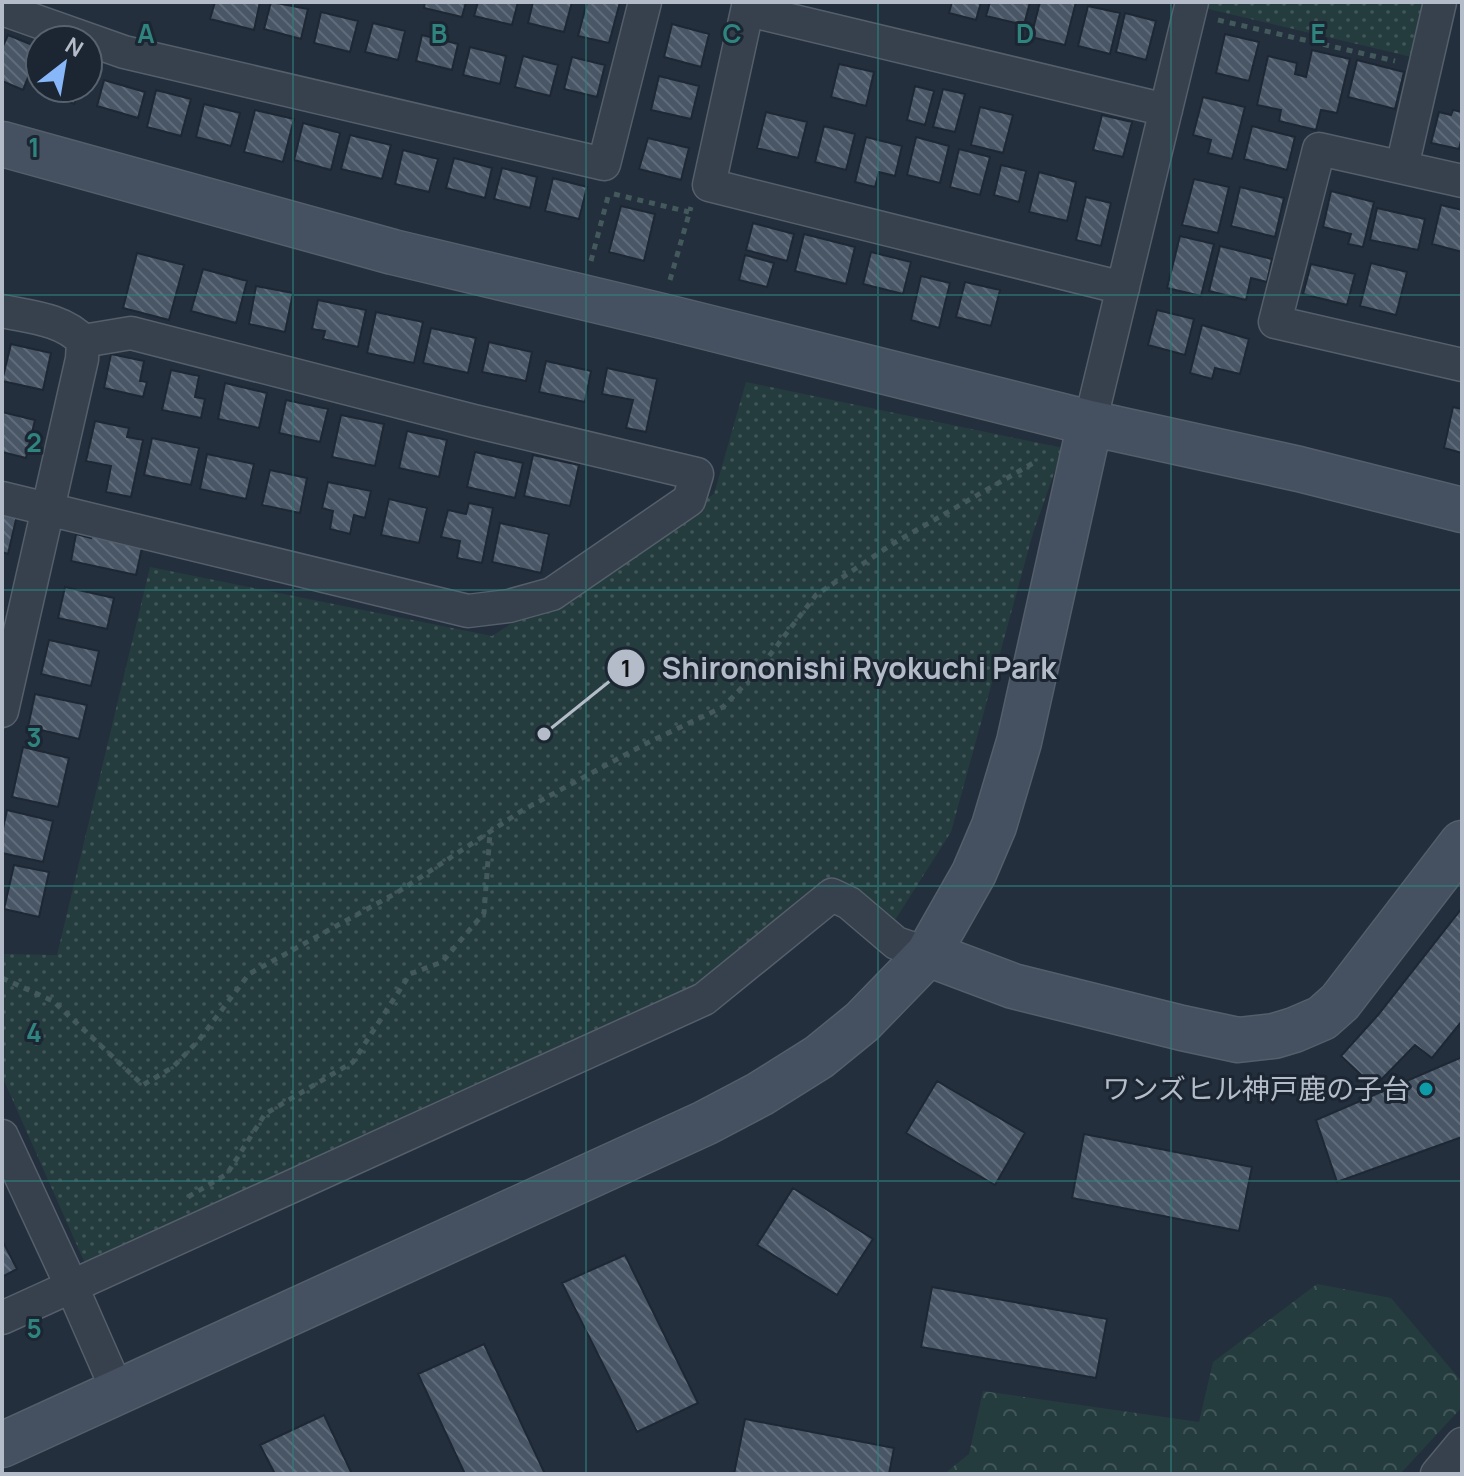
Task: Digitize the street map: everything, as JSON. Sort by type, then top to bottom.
[{"type":"street","points":[[2,9],[124,52],[606,178],[645,2]]},
{"type":"street","points":[[1402,167],[1440,2]]},
{"type":"street","points":[[1123,288],[709,185],[749,6],[1166,110]]},
{"type":"street","points":[[2,1445],[691,1130],[760,1094],[819,1057],[862,1022],[928,954],[974,873],[994,826],[1019,742],[1090,423],[1191,8]]},
{"type":"street","points":[[2,144],[393,252],[1090,423],[1299,469],[1462,510]]},
{"type":"street","points":[[1462,181],[1319,149],[1275,322],[1462,365]]},
{"type":"street","points":[[2,311],[60,324],[74,331],[83,341],[82,359],[2,711]]},
{"type":"street","points":[[2,498],[468,611],[509,606],[552,594],[689,500],[697,474],[474,421],[140,334],[83,341]]},
{"type":"street","points":[[2,1318],[704,999],[832,895],[849,903],[896,943],[1013,986],[1238,1040],[1274,1036],[1322,1018],[1357,983],[1462,843]]},
{"type":"street","points":[[3,1143],[118,1392]]},
{"type":"street","points":[[1437,1474],[1462,1444]]},
{"type":"path","points":[[1191,8],[1426,68]]},
{"type":"path","points":[[591,261],[606,178],[689,212]]},
{"type":"path","points":[[670,280],[693,199],[709,185]]},
{"type":"path","points":[[2,978],[53,1001],[143,1085],[173,1067],[199,1040],[249,974],[398,892],[523,810],[633,750],[723,707],[756,673],[816,595],[894,543],[1035,462]]},
{"type":"path","points":[[176,1204],[227,1174],[265,1114],[353,1062],[410,974],[442,962],[484,913],[490,832]]},
{"type":"green space","points":[[1205,2],[1429,2],[1416,58],[1204,8]]},
{"type":"green space","points":[[746,382],[1063,448],[1033,533],[951,832],[895,920],[827,879],[698,992],[88,1270],[2,1076],[2,954],[57,955],[150,567],[492,636],[714,494]]},
{"type":"green space","points":[[1317,1284],[1391,1298],[1462,1382],[1462,1407],[1400,1474],[944,1474],[969,1454],[983,1391],[1199,1422],[1213,1362]]},
{"type":"building","points":[[215,2],[260,2],[254,30],[210,19]]},
{"type":"building","points":[[271,2],[308,9],[301,39],[264,29]]},
{"type":"building","points":[[425,2],[466,2],[462,17],[424,8]]},
{"type":"building","points":[[478,2],[518,2],[512,25],[474,16]]},
{"type":"building","points":[[533,2],[572,2],[564,32],[528,23]]},
{"type":"building","points":[[587,2],[620,2],[609,43],[578,36]]},
{"type":"building","points":[[952,2],[981,2],[976,20],[949,13]]},
{"type":"building","points":[[990,2],[1030,2],[1024,25],[986,16]]},
{"type":"building","points":[[1040,2],[1076,2],[1065,45],[1031,37]]},
{"type":"building","points":[[1088,6],[1120,13],[1110,54],[1078,46]]},
{"type":"building","points":[[321,12],[358,21],[350,52],[314,43]]},
{"type":"building","points":[[1125,13],[1156,21],[1146,60],[1116,52]]},
{"type":"building","points":[[373,23],[405,31],[398,60],[365,52]]},
{"type":"building","points":[[672,24],[709,34],[701,67],[664,57]]},
{"type":"building","points":[[1225,34],[1259,42],[1249,81],[1216,73]]},
{"type":"building","points":[[8,35],[24,42],[23,90],[2,81],[2,48]]},
{"type":"building","points":[[422,35],[458,44],[452,70],[416,61]]},
{"type":"building","points":[[470,47],[506,56],[500,84],[463,75]]},
{"type":"building","points":[[1312,50],[1350,59],[1337,113],[1321,110],[1316,130],[1279,121],[1281,110],[1257,105],[1268,56],[1297,63],[1295,74],[1306,77]]},
{"type":"building","points":[[523,56],[558,65],[550,96],[515,87]]},
{"type":"building","points":[[572,57],[605,65],[597,97],[564,89]]},
{"type":"building","points":[[1357,60],[1404,72],[1395,109],[1348,97]]},
{"type":"building","points":[[839,64],[874,72],[866,106],[831,97]]},
{"type":"building","points":[[659,76],[699,86],[691,119],[651,110]]},
{"type":"building","points":[[104,80],[145,92],[138,118],[97,106],[104,104]]},
{"type":"building","points":[[915,86],[934,91],[925,125],[907,120]]},
{"type":"building","points":[[943,89],[965,94],[955,132],[933,127]]},
{"type":"building","points":[[156,90],[191,99],[181,136],[147,127]]},
{"type":"building","points":[[1203,97],[1245,107],[1232,159],[1208,153],[1211,140],[1193,135]]},
{"type":"building","points":[[204,104],[240,113],[231,146],[196,137]]},
{"type":"building","points":[[980,107],[1013,115],[1003,153],[971,145]]},
{"type":"building","points":[[255,110],[294,119],[283,162],[244,152]]},
{"type":"building","points":[[1453,110],[1462,112],[1459,149],[1431,143],[1439,112],[1451,115]]},
{"type":"building","points":[[766,112],[807,122],[798,158],[757,148]]},
{"type":"building","points":[[1102,115],[1132,122],[1123,157],[1093,150]]},
{"type":"building","points":[[303,123],[340,133],[331,170],[294,160]]},
{"type":"building","points":[[824,126],[855,134],[846,170],[815,162]]},
{"type":"building","points":[[1252,126],[1295,137],[1287,170],[1244,159]]},
{"type":"building","points":[[350,135],[391,145],[382,179],[341,169]]},
{"type":"building","points":[[866,137],[902,146],[895,176],[879,172],[875,187],[855,182]]},
{"type":"building","points":[[916,137],[949,146],[940,183],[907,175]]},
{"type":"building","points":[[648,138],[689,148],[681,180],[639,169]]},
{"type":"building","points":[[959,149],[990,157],[980,195],[950,187]]},
{"type":"building","points":[[403,150],[438,159],[429,192],[395,184]]},
{"type":"building","points":[[454,158],[492,168],[485,198],[446,188]]},
{"type":"building","points":[[1001,165],[1026,171],[1019,202],[994,195]]},
{"type":"building","points":[[502,168],[537,177],[530,208],[494,199]]},
{"type":"building","points":[[1039,172],[1076,182],[1067,221],[1029,212]]},
{"type":"building","points":[[553,178],[587,187],[579,219],[545,211]]},
{"type":"building","points":[[1194,179],[1229,187],[1218,233],[1182,225]]},
{"type":"building","points":[[1240,187],[1284,198],[1275,237],[1231,226]]},
{"type":"building","points":[[1331,191],[1374,202],[1363,247],[1348,244],[1351,234],[1323,227]]},
{"type":"building","points":[[1086,197],[1111,203],[1101,246],[1076,240]]},
{"type":"building","points":[[1441,205],[1462,210],[1462,252],[1432,244]]},
{"type":"building","points":[[621,206],[655,214],[644,261],[609,252]]},
{"type":"building","points":[[1377,208],[1425,219],[1418,250],[1370,240]]},
{"type":"building","points":[[753,223],[794,234],[787,261],[746,250]]},
{"type":"building","points":[[804,234],[855,247],[846,284],[795,271]]},
{"type":"building","points":[[1180,236],[1214,244],[1201,296],[1167,288]]},
{"type":"building","points":[[1220,246],[1272,259],[1267,282],[1251,278],[1246,300],[1209,291]]},
{"type":"building","points":[[871,252],[911,262],[903,294],[863,284]]},
{"type":"building","points":[[137,253],[184,265],[169,320],[123,308]]},
{"type":"building","points":[[745,255],[774,263],[767,287],[739,280]]},
{"type":"building","points":[[1371,263],[1407,272],[1396,315],[1360,306]]},
{"type":"building","points":[[1311,264],[1355,274],[1347,305],[1303,294]]},
{"type":"building","points":[[203,269],[247,281],[236,323],[191,311]]},
{"type":"building","points":[[921,276],[950,283],[939,328],[911,320]]},
{"type":"building","points":[[965,282],[1000,290],[991,326],[956,317]]},
{"type":"building","points":[[256,286],[293,293],[285,332],[249,324]]},
{"type":"building","points":[[318,300],[366,310],[358,347],[323,339],[325,331],[312,329]]},
{"type":"building","points":[[1157,310],[1194,319],[1185,355],[1148,345]]},
{"type":"building","points":[[376,312],[423,322],[414,363],[367,353]]},
{"type":"building","points":[[1202,325],[1249,339],[1240,374],[1215,368],[1212,379],[1190,373]]},
{"type":"building","points":[[431,328],[476,338],[468,373],[423,363]]},
{"type":"building","points":[[489,342],[532,352],[526,381],[482,372]]},
{"type":"building","points":[[11,344],[51,353],[43,390],[2,381]]},
{"type":"building","points":[[111,354],[144,361],[140,381],[147,382],[143,397],[104,388]]},
{"type":"building","points":[[546,361],[591,371],[585,402],[539,392]]},
{"type":"building","points":[[607,368],[657,379],[646,432],[626,428],[633,400],[602,394]]},
{"type":"building","points":[[171,370],[199,376],[195,397],[205,399],[201,418],[162,410]]},
{"type":"building","points":[[225,383],[267,393],[259,428],[218,419]]},
{"type":"building","points":[[286,400],[328,409],[320,442],[279,433]]},
{"type":"building","points":[[1453,407],[1462,409],[1462,453],[1444,448]]},
{"type":"building","points":[[2,412],[35,420],[26,458],[2,452]]},
{"type":"building","points":[[341,415],[384,424],[375,466],[332,457]]},
{"type":"building","points":[[95,421],[129,428],[127,437],[143,440],[131,497],[106,492],[111,466],[86,461]]},
{"type":"building","points":[[407,431],[447,440],[439,477],[399,468]]},
{"type":"building","points":[[152,438],[199,448],[191,485],[144,475]]},
{"type":"building","points":[[475,452],[523,463],[515,498],[467,487]]},
{"type":"building","points":[[207,454],[254,464],[246,499],[200,489]]},
{"type":"building","points":[[533,455],[579,465],[570,506],[524,496]]},
{"type":"building","points":[[270,470],[307,478],[300,513],[262,505]]},
{"type":"building","points":[[328,482],[371,491],[365,518],[354,515],[350,534],[330,529],[333,511],[322,508]]},
{"type":"building","points":[[389,499],[427,508],[419,543],[381,535]]},
{"type":"building","points":[[469,503],[493,508],[482,563],[457,558],[460,541],[441,537],[448,510],[466,514]]},
{"type":"building","points":[[2,508],[18,511],[8,554],[2,552]]},
{"type":"building","points":[[500,523],[549,534],[541,573],[492,562]]},
{"type":"building","points":[[93,532],[143,543],[136,575],[71,561],[76,534],[91,538]]},
{"type":"building","points":[[65,587],[114,598],[107,629],[58,618]]},
{"type":"building","points":[[49,640],[99,651],[91,686],[41,674]]},
{"type":"building","points":[[35,694],[87,705],[79,739],[28,727]]},
{"type":"building","points":[[23,747],[69,758],[58,807],[12,797]]},
{"type":"building","points":[[7,810],[53,821],[43,862],[2,853]]},
{"type":"building","points":[[14,865],[49,872],[39,917],[4,909]]},
{"type":"building","points":[[1462,908],[1462,1021],[1432,1058],[1415,1045],[1374,1087],[1341,1056],[1378,1015]]},
{"type":"building","name":"ワンズヒル神戸鹿の子台","points":[[1462,1057],[1462,1137],[1337,1182],[1316,1120]]},
{"type":"building","points":[[937,1081],[1025,1133],[995,1185],[906,1133]]},
{"type":"building","points":[[1084,1134],[1252,1167],[1239,1231],[1072,1198]]},
{"type":"building","points":[[793,1188],[873,1239],[837,1295],[757,1245]]},
{"type":"building","points":[[2,1240],[17,1269],[2,1277]]},
{"type":"building","points":[[625,1255],[698,1403],[637,1432],[562,1283]]},
{"type":"building","points":[[932,1287],[1107,1319],[1096,1378],[921,1347]]},
{"type":"building","points":[[484,1344],[545,1474],[465,1474],[418,1374]]},
{"type":"building","points":[[324,1415],[352,1474],[275,1474],[260,1445]]},
{"type":"building","points":[[745,1419],[894,1448],[889,1474],[734,1474]]},
{"type":"place","name":"Shirononishi Ryokuchi Park","points":[[544,734]]},
{"type":"place","name":"ワンズヒル神戸鹿の子台","points":[[1426,1089]]}]
